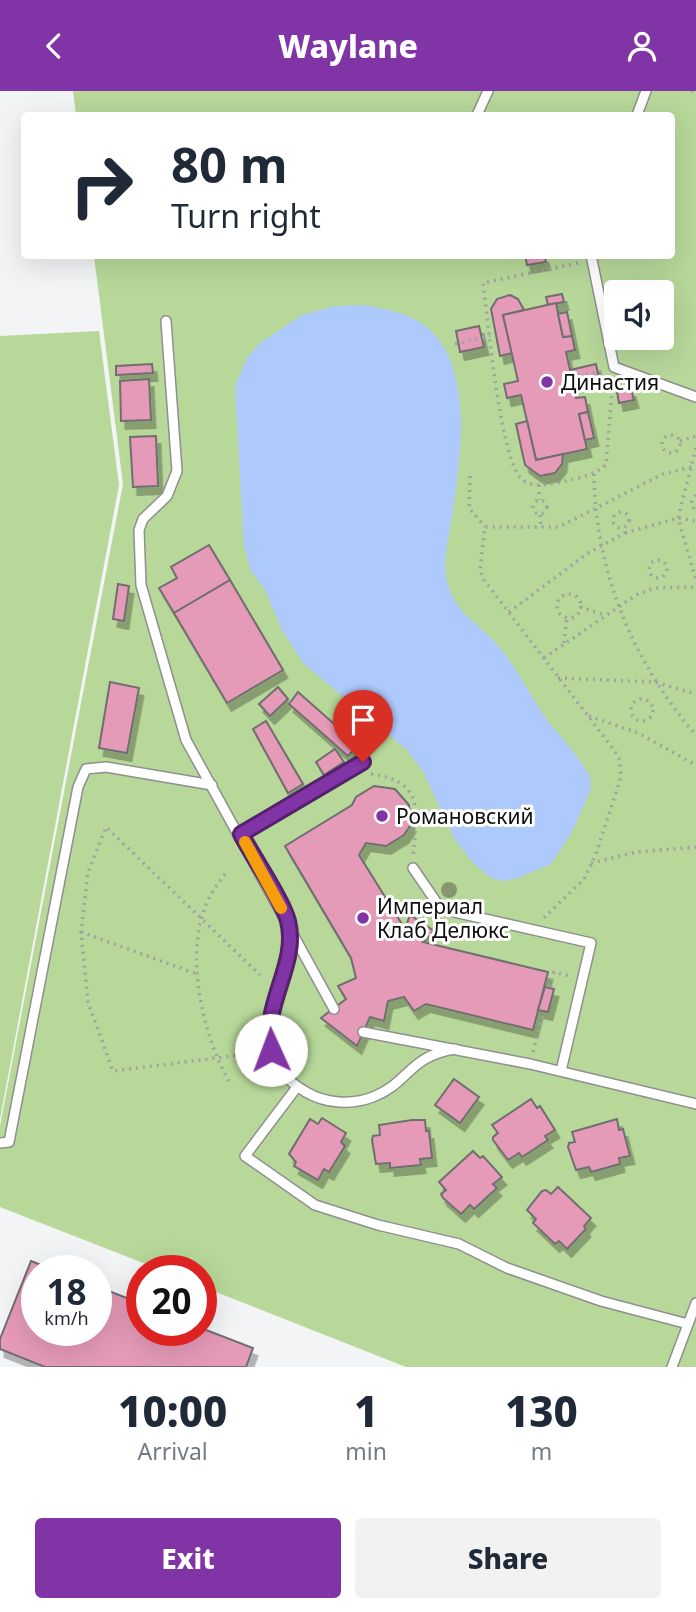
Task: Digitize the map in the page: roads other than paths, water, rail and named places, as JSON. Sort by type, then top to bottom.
[{"type":"lane","points":[[478,112],[488,91]]},
{"type":"lane","points":[[638,112],[646,91]]},
{"type":"lane","points":[[592,259],[614,367],[696,397]]},
{"type":"lane","points":[[166,321],[177,471],[167,496],[143,519],[139,530],[141,585],[186,740],[241,834],[334,1009]]},
{"type":"lane","points":[[241,834],[363,762]]},
{"type":"lane","points":[[0,1143],[9,1142],[78,787],[86,769],[106,767],[212,785]]},
{"type":"lane","points":[[413,868],[441,909],[591,943],[561,1072]]},
{"type":"lane","points":[[288,921],[289,949],[272,1006],[269,1036],[279,1066],[297,1087],[326,1100],[362,1101],[396,1083],[424,1057],[455,1049]]},
{"type":"lane","points":[[363,1032],[530,1064],[696,1104]]},
{"type":"lane","points":[[297,1087],[244,1156],[297,1195],[315,1205],[378,1225],[459,1244],[507,1268],[601,1301],[688,1324]]},
{"type":"lane","points":[[672,1367],[696,1303]]},
{"type":"water","points":[[364,305],[398,313],[422,323],[443,346],[453,367],[461,417],[458,469],[445,560],[451,594],[460,608],[507,656],[545,717],[590,777],[591,789],[572,832],[551,864],[518,878],[505,881],[491,878],[472,862],[454,838],[424,773],[407,750],[303,663],[282,630],[265,590],[251,571],[244,547],[235,387],[247,358],[259,344],[302,315],[336,306]]},
{"type":"place","name":"Династия","points":[[547,382]]},
{"type":"place","name":"Романовский","points":[[382,816]]},
{"type":"place","name":"Империал Клаб Делюкс","points":[[363,918]]}]
